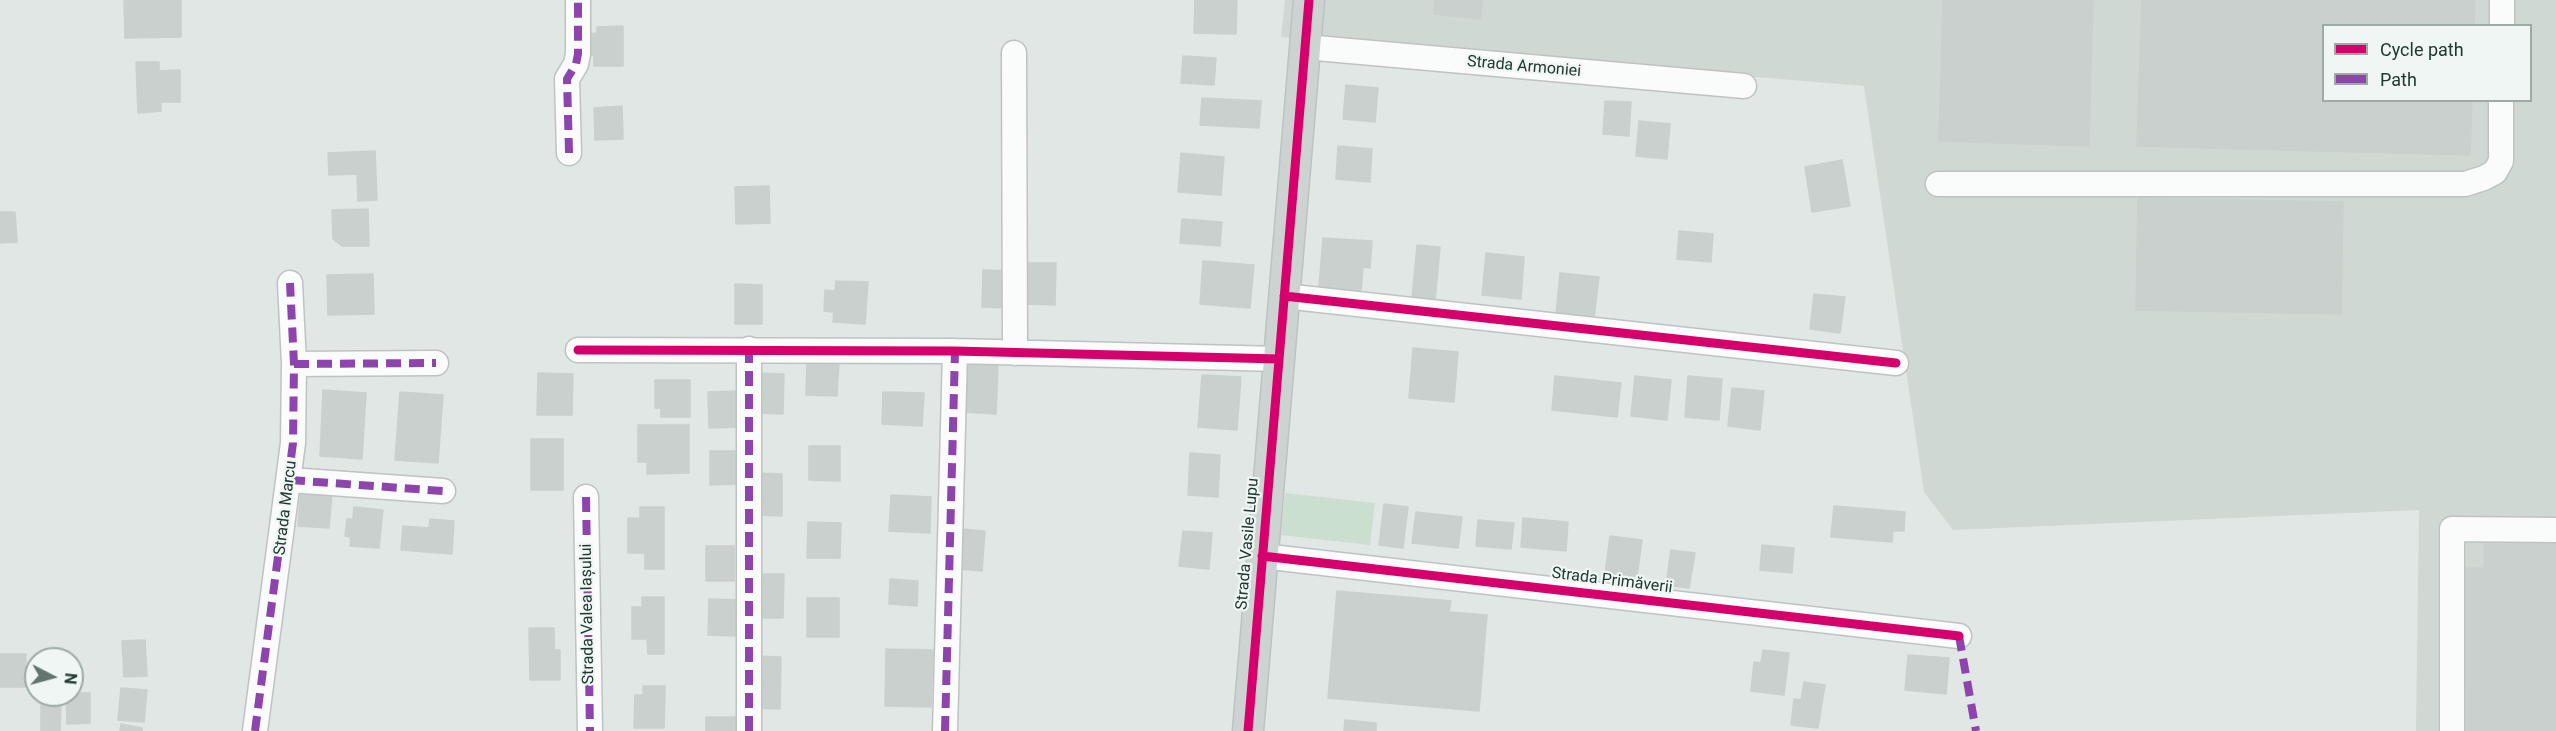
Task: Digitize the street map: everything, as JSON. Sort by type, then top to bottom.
[{"type":"main road","name":"Strada Vasile Lupu","points":[[1248,731],[1309,0]]},
{"type":"street","points":[[569,153],[567,79],[576,64],[578,54],[578,0]]},
{"type":"street","points":[[2502,0],[2502,24]]},
{"type":"street","name":"Strada Armoniei","points":[[1305,48],[1744,86]]},
{"type":"street","points":[[1014,53],[1015,353]]},
{"type":"street","points":[[1938,184],[2465,184],[2495,172],[2501,161],[2501,102]]},
{"type":"street","name":"Strada Marcu","points":[[255,731],[290,480],[294,424],[294,364],[290,283]]},
{"type":"street","points":[[1284,296],[1896,363]]},
{"type":"street","points":[[749,349],[749,731]]},
{"type":"street","points":[[578,350],[955,351],[1279,359]]},
{"type":"street","points":[[945,731],[955,351]]},
{"type":"street","points":[[294,364],[436,363]]},
{"type":"street","points":[[290,480],[443,491]]},
{"type":"street","name":"Strada Valea Iașului","points":[[586,497],[590,731]]},
{"type":"street","points":[[2452,731],[2452,529],[2556,530]]},
{"type":"street","name":"Strada Primăverii","points":[[1262,556],[1959,636]]},
{"type":"shaded area","points":[[1285,0],[2556,0],[2556,731],[2416,731],[2419,510],[1953,530],[1924,492],[1864,86],[1281,37]]},
{"type":"green space","points":[[1285,493],[1375,503],[1370,545],[1281,535]]},
{"type":"building","points":[[124,0],[181,0],[181,37],[125,38]]},
{"type":"building","points":[[1195,0],[1237,0],[1236,34],[1194,33]]},
{"type":"building","points":[[1435,0],[1483,0],[1480,19],[1434,14]]},
{"type":"building","points":[[1943,0],[2093,0],[2089,146],[1939,141]]},
{"type":"building","points":[[2142,0],[2475,0],[2474,24],[2322,24],[2322,102],[2472,102],[2470,155],[2137,146]]},
{"type":"building","points":[[623,26],[623,66],[594,66],[594,55],[588,55],[588,34],[597,33],[597,27]]},
{"type":"building","points":[[1183,56],[1216,58],[1214,85],[1181,83]]},
{"type":"building","points":[[136,62],[159,62],[159,71],[180,70],[180,102],[161,102],[161,111],[138,113]]},
{"type":"building","points":[[1346,85],[1378,88],[1375,122],[1343,119]]},
{"type":"building","points":[[1202,98],[1261,101],[1259,128],[1200,125]]},
{"type":"building","points":[[1605,101],[1631,102],[1629,136],[1603,134]]},
{"type":"building","points":[[622,106],[623,139],[595,140],[594,108]]},
{"type":"building","points":[[1639,121],[1670,124],[1667,159],[1636,156]]},
{"type":"building","points":[[1338,146],[1372,149],[1370,182],[1336,179]]},
{"type":"building","points":[[375,151],[377,200],[358,201],[357,174],[329,175],[328,153]]},
{"type":"building","points":[[1181,153],[1224,157],[1221,195],[1178,192]]},
{"type":"building","points":[[1842,160],[1850,206],[1812,212],[1805,167]]},
{"type":"building","points":[[769,186],[770,223],[736,224],[735,187]]},
{"type":"building","points":[[2138,198],[2343,202],[2341,314],[2136,310]]},
{"type":"building","points":[[368,209],[369,246],[342,246],[333,239],[332,210]]},
{"type":"building","points":[[0,212],[15,212],[17,242],[0,243]]},
{"type":"building","points":[[1182,219],[1222,222],[1220,246],[1180,243]]},
{"type":"building","points":[[1679,231],[1713,234],[1711,262],[1677,259]]},
{"type":"building","points":[[1323,238],[1372,241],[1370,268],[1363,267],[1361,291],[1319,287]]},
{"type":"building","points":[[1417,245],[1440,247],[1435,301],[1412,298]]},
{"type":"building","points":[[1486,253],[1524,257],[1521,299],[1482,295]]},
{"type":"building","points":[[1203,261],[1254,265],[1250,308],[1200,304]]},
{"type":"building","points":[[1028,263],[1056,263],[1055,305],[1027,304]]},
{"type":"building","points":[[983,270],[1012,271],[1011,308],[982,307]]},
{"type":"building","points":[[1560,273],[1599,277],[1594,318],[1556,314]]},
{"type":"building","points":[[373,274],[374,314],[328,315],[327,275]]},
{"type":"building","points":[[836,281],[868,282],[865,324],[833,322]]},
{"type":"building","points":[[735,284],[762,285],[762,324],[735,324]]},
{"type":"building","points":[[825,290],[835,291],[833,312],[824,311]]},
{"type":"building","points":[[1814,294],[1845,297],[1840,333],[1810,329]]},
{"type":"building","points":[[1413,348],[1458,352],[1454,402],[1409,398]]},
{"type":"building","points":[[807,361],[839,362],[837,396],[806,395]]},
{"type":"building","points":[[966,364],[998,366],[996,414],[963,412]]},
{"type":"building","points":[[538,373],[573,374],[572,415],[537,415]]},
{"type":"building","points":[[758,373],[784,374],[783,414],[757,413]]},
{"type":"building","points":[[1202,375],[1241,377],[1237,430],[1198,427]]},
{"type":"building","points":[[1555,376],[1621,383],[1617,417],[1552,410]]},
{"type":"building","points":[[1635,376],[1671,380],[1667,420],[1631,416]]},
{"type":"building","points":[[1688,376],[1722,379],[1719,420],[1685,417]]},
{"type":"building","points":[[655,380],[690,380],[690,417],[661,417],[661,408],[655,408]]},
{"type":"building","points":[[1732,388],[1764,391],[1760,430],[1728,426]]},
{"type":"building","points":[[323,390],[366,393],[362,459],[320,456]]},
{"type":"building","points":[[738,391],[739,427],[709,428],[708,392]]},
{"type":"building","points":[[400,392],[443,395],[438,463],[395,460]]},
{"type":"building","points":[[883,392],[924,393],[922,426],[882,424]]},
{"type":"building","points":[[638,425],[689,425],[689,473],[647,474],[647,462],[638,462]]},
{"type":"building","points":[[531,439],[563,439],[563,490],[531,490]]},
{"type":"building","points":[[809,446],[840,446],[840,481],[809,480]]},
{"type":"building","points":[[710,451],[737,451],[737,484],[710,485]]},
{"type":"building","points":[[1190,453],[1220,455],[1218,497],[1188,495]]},
{"type":"building","points":[[757,473],[782,474],[782,516],[756,515]]},
{"type":"building","points":[[301,490],[332,493],[329,528],[298,526]]},
{"type":"building","points":[[891,495],[931,497],[930,533],[889,531]]},
{"type":"building","points":[[1384,504],[1408,507],[1403,548],[1379,545]]},
{"type":"building","points":[[1834,506],[1905,512],[1904,531],[1893,531],[1892,542],[1831,537]]},
{"type":"building","points":[[354,507],[383,510],[379,548],[350,546]]},
{"type":"building","points":[[640,507],[664,507],[664,519],[640,518]]},
{"type":"building","points":[[1416,512],[1462,517],[1458,548],[1412,543]]},
{"type":"building","points":[[628,518],[664,519],[664,553],[628,553]]},
{"type":"building","points":[[1523,518],[1568,522],[1566,551],[1521,547]]},
{"type":"building","points":[[347,519],[352,519],[351,537],[345,536]]},
{"type":"building","points":[[430,519],[454,521],[452,554],[401,550],[403,526],[429,528]]},
{"type":"building","points":[[1478,520],[1514,523],[1511,549],[1476,546]]},
{"type":"building","points":[[808,522],[841,523],[840,558],[807,558]]},
{"type":"building","points":[[961,529],[985,531],[982,571],[958,569]]},
{"type":"building","points":[[1183,531],[1212,533],[1209,569],[1179,566]]},
{"type":"building","points":[[1610,536],[1642,540],[1637,577],[1605,573]]},
{"type":"building","points":[[2484,544],[2556,544],[2556,731],[2467,731],[2466,568],[2484,568]]},
{"type":"building","points":[[1762,545],[1794,548],[1792,573],[1760,570]]},
{"type":"building","points":[[706,546],[734,546],[734,581],[706,581]]},
{"type":"building","points":[[1671,550],[1695,553],[1689,588],[1666,585]]},
{"type":"building","points":[[645,553],[664,553],[664,569],[645,569]]},
{"type":"building","points":[[754,574],[784,574],[783,618],[753,618]]},
{"type":"building","points":[[890,579],[918,581],[917,606],[889,604]]},
{"type":"building","points":[[1337,591],[1451,601],[1449,612],[1487,615],[1479,711],[1328,698]]},
{"type":"building","points":[[642,597],[664,597],[664,607],[642,607]]},
{"type":"building","points":[[807,598],[839,598],[839,637],[807,637]]},
{"type":"building","points":[[709,599],[739,600],[738,636],[708,635]]},
{"type":"building","points":[[632,607],[664,607],[664,639],[632,639]]},
{"type":"building","points":[[529,628],[554,628],[555,680],[530,680]]},
{"type":"building","points":[[647,639],[664,639],[664,654],[648,654]]},
{"type":"building","points":[[145,640],[147,676],[124,677],[122,641]]},
{"type":"building","points":[[886,649],[933,650],[931,707],[885,706]]},
{"type":"building","points":[[554,650],[560,650],[560,680],[555,680]]},
{"type":"building","points":[[1763,650],[1789,653],[1784,695],[1751,691],[1754,662],[1761,663]]},
{"type":"building","points":[[0,654],[24,654],[24,687],[0,687]]},
{"type":"building","points":[[1908,655],[1949,658],[1946,694],[1905,690]]},
{"type":"building","points":[[755,656],[781,657],[780,709],[753,708]]},
{"type":"building","points":[[1804,682],[1825,685],[1818,728],[1791,725],[1794,699],[1801,700]]},
{"type":"building","points":[[643,686],[665,686],[665,695],[643,695]]},
{"type":"building","points":[[121,688],[147,690],[144,722],[118,720]]},
{"type":"building","points":[[84,693],[90,693],[90,723],[67,724],[66,707],[84,707]]},
{"type":"building","points":[[635,695],[665,695],[664,728],[634,728]]},
{"type":"building","points":[[41,707],[61,707],[60,731],[41,731]]},
{"type":"building","points":[[706,717],[736,717],[736,731],[706,731]]},
{"type":"building","points":[[1345,720],[1376,723],[1376,731],[1344,731]]},
{"type":"building","points":[[121,724],[142,728],[142,731],[120,731]]},
{"type":"marked path","points":[[569,153],[567,79],[576,64],[578,54],[578,0]]},
{"type":"marked path","points":[[255,731],[293,443],[294,364],[290,283]]},
{"type":"marked path","points":[[749,349],[749,731]]},
{"type":"marked path","points":[[945,731],[955,351],[950,351]]},
{"type":"marked path","points":[[294,364],[436,363]]},
{"type":"marked path","points":[[290,480],[443,491]]},
{"type":"marked path","points":[[586,497],[590,731]]},
{"type":"marked path","points":[[1959,636],[1976,731]]},
{"type":"cycle path","points":[[1248,731],[1309,0]]},
{"type":"cycle path","points":[[1284,296],[1896,363]]},
{"type":"cycle path","points":[[578,350],[955,351],[1279,359]]},
{"type":"cycle path","points":[[1262,556],[1959,636]]}]
